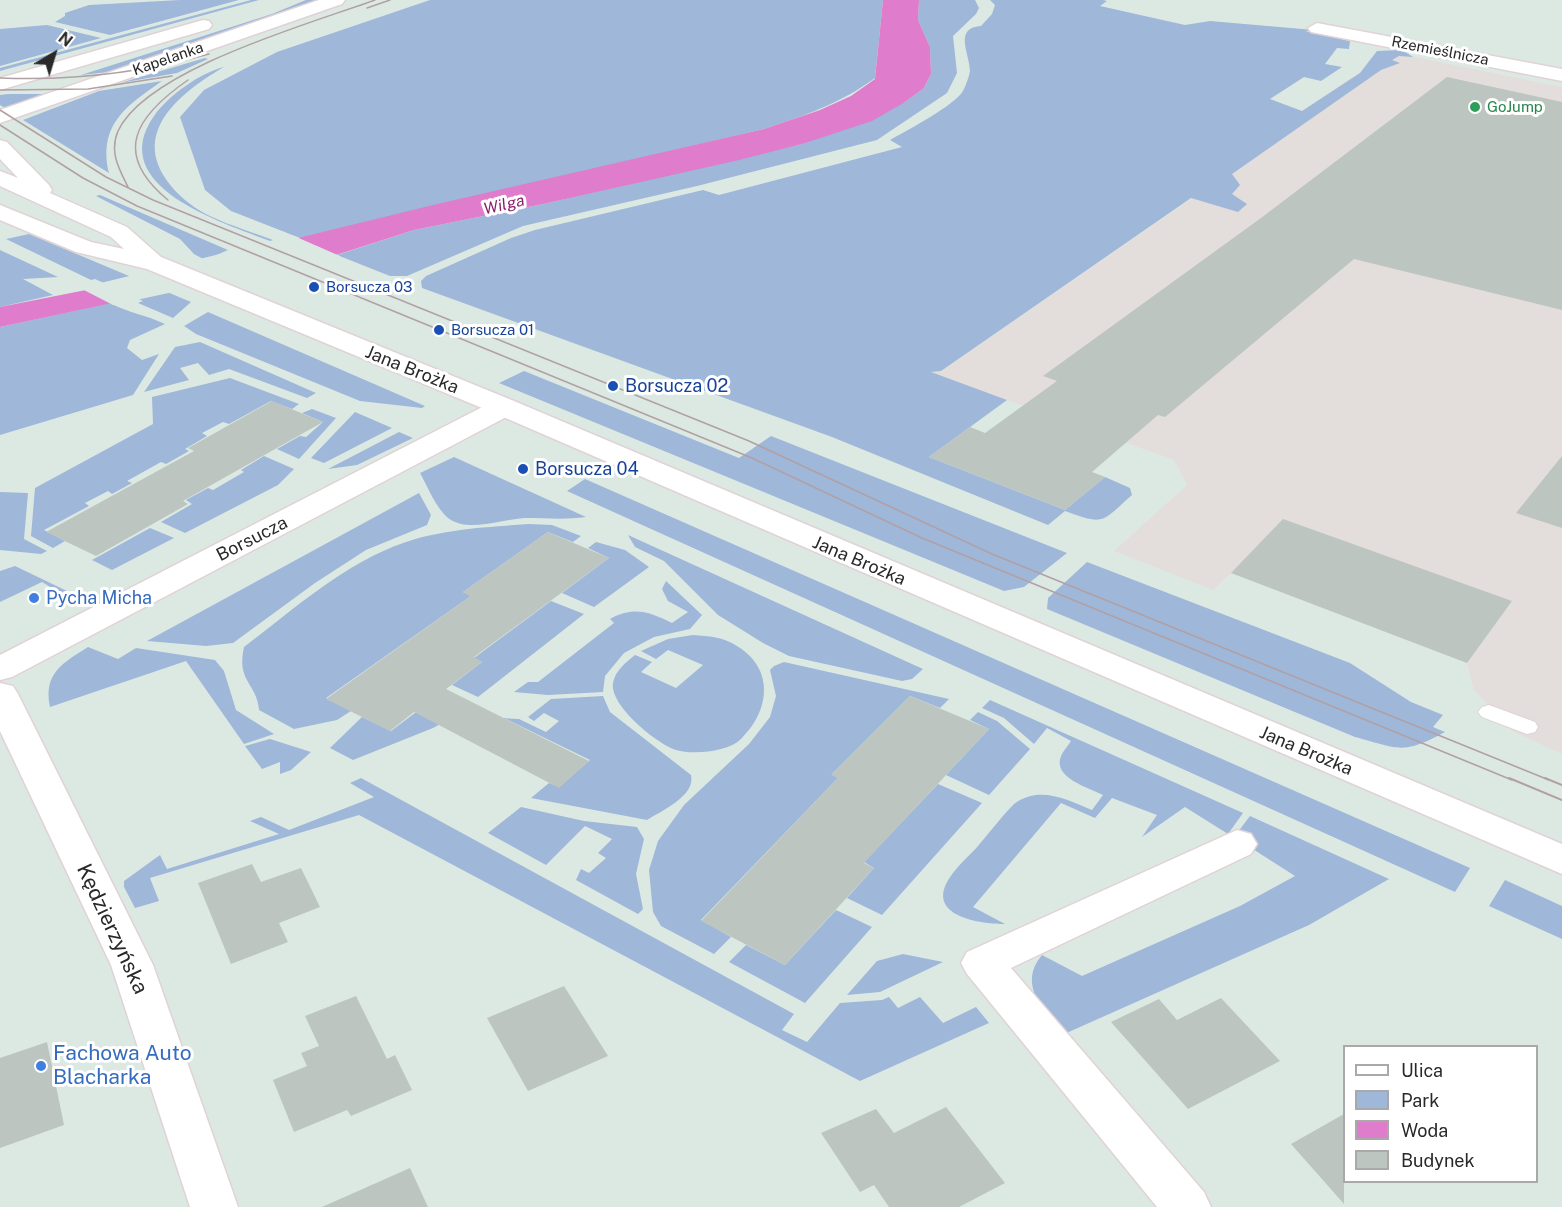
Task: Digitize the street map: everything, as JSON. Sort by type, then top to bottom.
[{"type":"main road","name":"Kapelanka","points":[[0,117],[336,0]]},
{"type":"main road","name":"Kapelanka","points":[[0,84],[215,21]]},
{"type":"main road","name":"Rzemieślnicza","points":[[1317,28],[1562,75]]},
{"type":"main road","points":[[0,78],[61,68]]},
{"type":"main road","points":[[0,127],[21,111]]},
{"type":"main road","points":[[0,146],[48,198]]},
{"type":"main road","name":"Jana Brożka","points":[[0,178],[119,232],[154,263]]},
{"type":"main road","name":"Jana Brożka","points":[[0,212],[84,247],[154,263],[504,407],[1562,860]]},
{"type":"main road","name":"Borsucza","points":[[0,669],[504,407]]},
{"type":"main road","name":"Kędzierzyńska","points":[[0,694],[132,965],[214,1207]]},
{"type":"main road","points":[[1187,1207],[982,963],[1237,844]]},
{"type":"lane","points":[[1488,712],[1527,727]]},
{"type":"shaded area","points":[[1390,52],[1562,87],[1562,754],[1514,732],[1474,690],[1467,663],[1231,573],[1213,590],[1114,551],[1187,485],[1174,460],[929,372],[941,371],[1191,199],[1302,111]]},
{"type":"green space","points":[[180,0],[239,0],[110,35],[55,22],[65,16],[65,13],[89,5]]},
{"type":"green space","points":[[251,0],[259,0],[0,71],[0,68]]},
{"type":"green space","points":[[306,0],[321,0],[118,71],[81,75],[272,14]]},
{"type":"green space","points":[[430,0],[883,0],[875,78],[835,102],[764,129],[300,238],[231,211],[205,190],[180,117],[204,90],[277,52]]},
{"type":"green space","points":[[919,0],[975,0],[979,8],[976,14],[953,36],[957,73],[947,93],[877,140],[697,186],[523,226],[407,276],[390,276],[337,255],[414,230],[543,204],[802,144],[905,102],[924,88],[931,74],[930,47],[918,20]]},
{"type":"green space","points":[[990,0],[1103,0],[1107,1],[1100,6],[1185,25],[1210,21],[1314,30],[1305,31],[1350,41],[1349,49],[1337,48],[1325,64],[1342,67],[1321,81],[1304,77],[1270,99],[1302,111],[1360,73],[1377,51],[1402,50],[1413,57],[1399,56],[1392,60],[1400,63],[1381,70],[1232,174],[1240,185],[1232,194],[1247,204],[1238,212],[1191,198],[941,371],[931,372],[1007,400],[929,457],[1065,510],[1105,477],[1130,488],[1132,495],[1108,516],[1096,520],[1065,511],[1048,525],[832,437],[422,288],[421,281],[426,276],[511,238],[535,230],[703,190],[719,195],[902,147],[890,140],[942,109],[964,89],[970,71],[965,37],[967,31],[981,26],[992,14],[995,5]]},
{"type":"green space","points":[[47,25],[101,38],[0,66],[0,29]]},
{"type":"green space","points":[[208,59],[177,73],[120,83]]},
{"type":"green space","points":[[224,67],[186,93],[171,108],[160,124],[155,142],[157,160],[166,180],[194,207],[216,219],[273,240],[270,241],[225,224],[176,198],[157,182],[145,163],[143,141],[160,108],[195,80]]},
{"type":"green space","points":[[162,81],[127,108],[111,129],[107,156],[109,173],[23,120],[99,91]]},
{"type":"green space","points":[[54,94],[7,109],[0,105],[0,95]]},
{"type":"green space","points":[[100,195],[228,250],[205,260],[194,254],[180,239],[96,196]]},
{"type":"green space","points":[[29,234],[191,302],[173,318],[138,303],[143,301],[95,279],[91,280],[6,239]]},
{"type":"green space","points":[[0,250],[58,277],[23,279],[53,295],[0,307]]},
{"type":"green space","points":[[110,303],[165,324],[130,340],[127,348],[142,360],[159,354],[133,395],[0,435],[0,327]]},
{"type":"green space","points":[[208,312],[425,406],[422,408],[360,401],[196,334],[184,326]]},
{"type":"green space","points":[[200,342],[316,393],[307,398],[229,369],[209,375],[198,363],[180,368],[189,380],[144,392],[175,347]]},
{"type":"green space","points":[[524,371],[739,458],[771,436],[1067,553],[1024,587],[1004,591],[499,383]]},
{"type":"green space","points":[[230,378],[299,404],[292,409],[271,401],[229,424],[223,422],[202,433],[207,436],[185,449],[189,451],[166,464],[161,462],[127,481],[132,483],[112,494],[108,491],[85,503],[89,506],[44,530],[65,541],[53,548],[31,536],[35,488],[153,424],[152,397]]},
{"type":"green space","points":[[312,409],[336,418],[299,459],[277,449],[300,436],[306,437],[323,422],[302,413]]},
{"type":"green space","points":[[355,412],[392,428],[324,463],[311,458]]},
{"type":"green space","points":[[399,432],[413,438],[357,465],[328,469]]},
{"type":"green space","points":[[264,456],[294,469],[278,485],[185,533],[161,522],[192,504],[186,500],[208,488],[213,490],[244,472],[241,470]]},
{"type":"green space","points":[[454,457],[586,517],[525,518],[477,525],[451,520],[437,505],[420,473]]},
{"type":"green space","points":[[585,479],[1470,868],[1455,892],[567,491]]},
{"type":"green space","points":[[0,492],[28,493],[24,539],[47,551],[41,554],[0,550]]},
{"type":"green space","points":[[419,493],[431,515],[427,525],[366,550],[315,583],[233,643],[206,646],[147,641]]},
{"type":"green space","points":[[529,524],[552,525],[581,536],[573,542],[548,532],[463,592],[471,596],[326,698],[351,711],[337,720],[294,729],[259,710],[255,694],[243,668],[244,647],[321,588],[362,562],[406,542],[451,531]]},
{"type":"green space","points":[[150,528],[174,538],[112,570],[92,560]]},
{"type":"green space","points":[[628,535],[923,669],[912,679],[902,681],[789,656],[718,615],[664,561],[635,547]]},
{"type":"green space","points":[[596,542],[625,550],[649,567],[594,607],[562,593],[609,558],[588,548]]},
{"type":"green space","points":[[1087,562],[1350,663],[1411,702],[1443,715],[1433,727],[1445,732],[1419,744],[1401,748],[1355,737],[1047,609],[1048,598]]},
{"type":"green space","points":[[15,566],[67,591],[62,594],[42,582],[0,602],[0,571]]},
{"type":"green space","points":[[666,581],[702,615],[690,629],[654,637],[624,653],[605,676],[603,692],[548,695],[514,692],[528,682],[538,682],[614,623],[610,619],[627,613],[641,612],[672,623],[688,612],[668,601],[662,589]]},
{"type":"green space","points":[[551,601],[584,614],[478,697],[452,685],[482,662],[474,658]]},
{"type":"green space","points":[[693,635],[721,639],[737,646],[758,666],[763,678],[762,703],[751,728],[741,739],[719,750],[692,752],[676,750],[668,746],[647,732],[626,712],[614,692],[613,683],[618,671],[635,655],[652,662],[641,672],[676,688],[703,665],[668,650],[656,659],[641,651],[668,639]]},
{"type":"green space","points":[[88,647],[118,659],[136,648],[215,660],[224,671],[236,710],[274,734],[244,744],[186,661],[50,707],[49,686],[52,677],[63,664]]},
{"type":"green space","points":[[784,662],[949,699],[940,708],[910,696],[832,774],[838,778],[701,920],[731,937],[714,954],[661,926],[653,912],[649,870],[658,841],[684,805],[749,744],[770,717],[776,696],[770,670]]},
{"type":"green space","points":[[444,691],[444,722],[433,728],[353,760],[330,748],[362,717],[391,731]]},
{"type":"green space","points":[[603,696],[610,712],[691,775],[691,783],[683,796],[647,820],[531,798],[549,783],[559,787],[590,760],[506,719],[474,743],[470,738],[482,717],[519,719],[546,732],[559,721],[544,713],[534,721],[528,717],[551,699]]},
{"type":"green space","points":[[990,700],[1243,813],[1228,834],[1185,807],[1142,837],[1157,815],[1112,798],[1095,818],[1061,803],[973,907],[1005,924],[972,920],[961,916],[951,911],[945,904],[943,894],[947,882],[1014,804],[1023,798],[1043,795],[1063,798],[1092,810],[1103,795],[1074,781],[1062,770],[1061,756],[1071,741],[1047,728],[1034,744],[1004,718],[982,708]]},
{"type":"green space","points":[[978,712],[997,721],[1030,749],[989,795],[946,775],[989,729],[970,720]]},
{"type":"green space","points":[[270,739],[311,752],[291,770],[280,774],[280,762],[262,769],[245,746]]},
{"type":"green space","points":[[361,778],[794,1014],[782,1030],[807,1042],[840,1003],[882,1000],[889,997],[898,1008],[920,997],[943,1023],[976,1007],[989,1023],[860,1081],[359,815],[150,878],[159,901],[135,908],[124,887],[124,881],[160,855],[167,869],[279,834],[250,821],[261,817],[289,830],[374,797],[350,783]]},
{"type":"green space","points":[[938,784],[982,803],[882,915],[847,898],[874,868],[864,862]]},
{"type":"green space","points":[[521,807],[584,821],[637,827],[644,839],[636,874],[643,909],[638,914],[576,880],[581,869],[589,873],[606,858],[598,853],[612,839],[585,826],[546,865],[488,833]]},
{"type":"green space","points":[[1250,816],[1389,879],[1309,925],[1062,1035],[1041,1007],[1033,987],[1032,976],[1042,955],[1082,976],[1240,906],[1295,876],[1234,837]]},
{"type":"green space","points":[[1505,880],[1562,906],[1562,939],[1489,906]]},
{"type":"green space","points":[[836,910],[872,927],[805,1003],[729,962],[746,945],[785,965]]},
{"type":"green space","points":[[903,954],[943,962],[880,992],[847,995],[877,961]]},
{"type":"water","name":"Wilga","points":[[883,0],[919,0],[918,20],[930,47],[931,74],[924,88],[872,121],[802,144],[739,160],[414,230],[336,255],[0,327],[0,307],[86,290],[433,205],[764,129],[820,110],[851,96],[875,79]]},
{"type":"pier","points":[[294,236],[340,256],[113,305],[80,288]]},
{"type":"building","points":[[1447,77],[1562,102],[1562,310],[1354,259],[1165,417],[1158,415],[1092,472],[1105,477],[1065,510],[929,457],[970,427],[985,433],[1057,381],[1043,376],[1261,218]]},
{"type":"building","points":[[272,401],[323,422],[183,501],[188,504],[96,556],[46,532],[194,451],[188,448]]},
{"type":"building","points":[[1562,456],[1562,528],[1516,513]]},
{"type":"building","points":[[1283,519],[1512,601],[1467,663],[1231,573]]},
{"type":"building","points":[[548,532],[609,558],[474,657],[482,662],[446,689],[589,761],[559,788],[414,712],[390,731],[326,699],[471,596],[463,592]]},
{"type":"building","points":[[910,696],[989,729],[864,863],[874,868],[785,965],[701,921],[838,778],[831,775]]},
{"type":"building","points":[[252,864],[261,882],[301,868],[320,907],[279,923],[288,942],[231,964],[198,883]]},
{"type":"building","points":[[564,986],[608,1056],[528,1091],[487,1018]]},
{"type":"building","points":[[356,996],[387,1059],[395,1055],[412,1090],[351,1116],[347,1110],[294,1132],[273,1080],[307,1066],[301,1053],[319,1046],[305,1016]]},
{"type":"building","points":[[1221,998],[1280,1061],[1188,1109],[1111,1022],[1159,999],[1177,1020]]},
{"type":"building","points":[[47,1042],[64,1125],[0,1148],[0,1058]]},
{"type":"building","points":[[946,1107],[1005,1183],[959,1207],[889,1207],[874,1185],[860,1192],[821,1133],[876,1109],[894,1133]]},
{"type":"building","points":[[1343,1115],[1344,1204],[1291,1144]]},
{"type":"building","points":[[410,1168],[428,1207],[322,1207]]},
{"type":"tram line","points":[[128,187],[115,153],[115,139],[118,131],[135,109],[162,88],[195,68],[234,51],[375,0]]},
{"type":"tram line","points":[[367,8],[390,0]]},
{"type":"tram line","points":[[0,78],[80,77],[132,71],[209,54]]},
{"type":"tram line","points":[[0,90],[88,89],[172,76]]},
{"type":"tram line","points":[[168,200],[150,183],[140,166],[136,151],[137,136],[144,121],[155,107],[188,80]]},
{"type":"tram line","points":[[0,110],[106,177],[153,200],[749,441],[992,554],[1549,780]]},
{"type":"tram line","points":[[0,125],[83,178],[137,206],[752,458],[922,538],[1512,780]]},
{"type":"tram line","points":[[1509,778],[1562,800]]},
{"type":"tram line","points":[[1545,778],[1562,785]]},
{"type":"place","name":"GoJump","points":[[1475,107]]},
{"type":"place","name":"Borsucza 03","points":[[314,287]]},
{"type":"place","name":"Borsucza 01","points":[[439,330]]},
{"type":"place","name":"Borsucza 02","points":[[613,386]]},
{"type":"place","name":"Borsucza 04","points":[[523,469]]},
{"type":"place","name":"Pycha Micha","points":[[34,598]]},
{"type":"place","name":"Fachowa Auto Blacharka","points":[[41,1066]]}]
